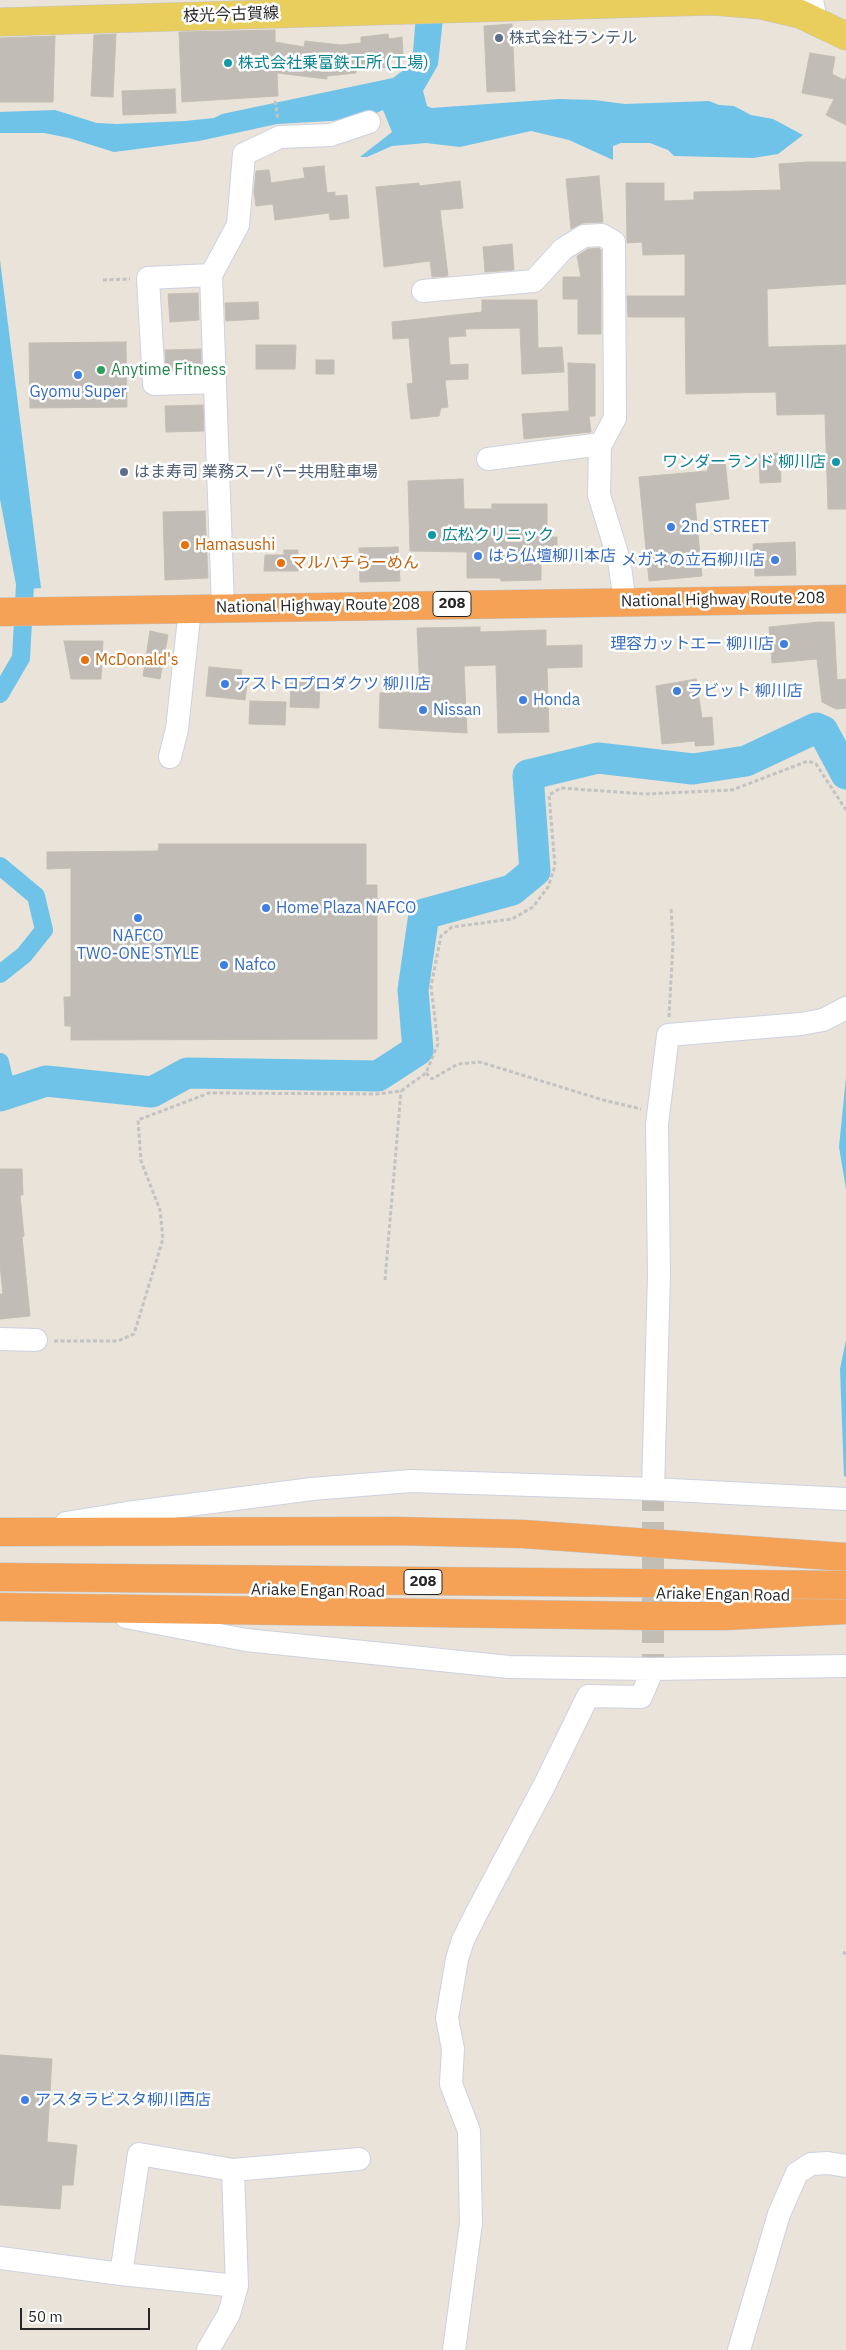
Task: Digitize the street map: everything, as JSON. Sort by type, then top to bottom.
[{"type":"highway","name":"National Highway Route 208","points":[[7,612],[223,607],[846,599]]},
{"type":"highway","points":[[8,1532],[395,1531],[523,1534],[846,1557]]},
{"type":"highway","name":"Ariake Engan Road","points":[[0,1578],[846,1586]]},
{"type":"highway","name":"Ariake Engan Road","points":[[0,1586],[846,1596]]},
{"type":"highway","points":[[0,1607],[679,1616],[726,1616],[846,1610]]},
{"type":"main road","name":"枝光今古賀線","points":[[0,22],[712,1],[761,5],[800,14],[814,11],[846,36]]},
{"type":"street","points":[[223,607],[212,275],[238,225],[244,154],[280,137],[330,135],[370,122]]},
{"type":"street","points":[[423,291],[534,281],[563,249],[584,236],[602,235],[614,242],[615,418],[602,444],[598,495],[618,560],[625,602]]},
{"type":"street","points":[[212,275],[148,278],[154,384],[215,382]]},
{"type":"street","points":[[488,459],[602,444]]},
{"type":"street","points":[[170,756],[177,729],[190,609]]},
{"type":"street","points":[[653,1489],[658,1276],[658,1113],[668,1035],[801,1024],[823,1020],[846,1008]]},
{"type":"street","points":[[0,1339],[36,1340]]},
{"type":"street","points":[[8,1532],[127,1513],[293,1491],[411,1481],[653,1489],[846,1499]]},
{"type":"street","points":[[83,1609],[246,1640],[509,1667],[653,1669],[846,1666]]},
{"type":"street","points":[[454,2350],[471,2223],[469,2131],[451,2084],[453,2050],[447,2018],[459,1952],[476,1914],[544,1786],[588,1696],[641,1697],[653,1669]]},
{"type":"street","points":[[122,2274],[139,2154],[234,2170],[360,2159]]},
{"type":"street","points":[[739,2350],[780,2214],[797,2173],[811,2164],[828,2163],[846,2166]]},
{"type":"street","points":[[208,2350],[229,2314],[237,2286],[234,2170]]},
{"type":"street","points":[[0,2258],[122,2274],[237,2286]]},
{"type":"path","points":[[103,280],[148,278]]},
{"type":"path","points":[[36,1340],[118,1341],[134,1334],[163,1239],[160,1210],[141,1161],[138,1120],[209,1093],[377,1094],[401,1091],[426,1073],[438,1044],[431,986],[441,936],[452,927],[512,919],[533,907],[548,888],[555,866],[549,795],[555,791],[561,788],[645,794],[732,790],[808,760],[816,764],[846,810]]},
{"type":"path","points":[[668,1035],[673,943],[671,908]]},
{"type":"path","points":[[426,1073],[432,1079],[458,1064],[480,1062],[603,1100],[658,1113]]},
{"type":"path","points":[[385,1280],[401,1091]]},
{"type":"water","points":[[417,0],[445,0],[438,65],[423,91],[427,106],[431,108],[559,99],[594,100],[625,104],[709,101],[719,105],[734,106],[751,115],[773,119],[803,135],[778,154],[753,158],[674,156],[668,150],[650,143],[621,143],[613,146],[613,160],[569,140],[531,131],[460,147],[426,143],[392,146],[367,157],[360,157],[392,132],[383,110],[368,117],[277,124],[199,141],[114,152],[69,138],[44,133],[0,133],[0,112],[55,110],[97,123],[117,124],[185,121],[214,118],[222,114],[393,78],[409,66],[413,53]]},
{"type":"water","points":[[0,260],[41,588],[17,590],[0,499]]},
{"type":"water","points":[[846,1077],[846,1189],[839,1147]]},
{"type":"water","points":[[846,1340],[846,1477],[844,1476],[840,1369]]},
{"type":"building","points":[[512,24],[515,91],[487,92],[484,26]]},
{"type":"building","name":"株式会社乗富鉄工所 (工場)","points":[[275,30],[275,42],[304,47],[305,41],[341,45],[361,43],[361,37],[388,34],[389,39],[402,37],[403,54],[389,56],[389,67],[356,70],[356,73],[327,76],[327,79],[277,73],[278,96],[182,102],[179,32]]},
{"type":"building","points":[[116,34],[113,97],[91,96],[94,35]]},
{"type":"building","points":[[55,36],[53,102],[0,102],[0,38]]},
{"type":"building","points":[[810,53],[835,57],[832,74],[844,80],[846,77],[846,125],[826,115],[834,99],[802,93]]},
{"type":"building","points":[[175,89],[176,113],[123,115],[122,91]]},
{"type":"building","points":[[846,162],[846,284],[767,289],[768,347],[846,345],[846,509],[828,509],[825,414],[777,415],[776,392],[686,394],[685,317],[628,317],[627,296],[685,296],[685,254],[643,255],[642,242],[627,243],[626,183],[664,183],[664,201],[694,200],[694,192],[781,190],[779,164]]},
{"type":"building","points":[[324,166],[327,193],[335,192],[335,196],[347,195],[349,218],[330,220],[329,213],[275,220],[273,204],[256,206],[254,192],[256,171],[269,170],[271,183],[305,178],[303,168]]},
{"type":"building","points":[[599,176],[603,222],[583,223],[571,229],[566,179]]},
{"type":"building","points":[[460,181],[463,208],[440,210],[448,276],[432,277],[430,261],[384,267],[376,187],[419,183],[419,186]]},
{"type":"building","points":[[512,244],[514,270],[485,272],[483,247]]},
{"type":"building","points":[[599,248],[601,250],[601,334],[578,334],[578,299],[563,299],[563,277],[581,277],[577,256],[588,249]]},
{"type":"building","points":[[198,293],[199,320],[170,322],[168,294]]},
{"type":"building","points":[[482,300],[537,300],[538,348],[562,347],[564,372],[522,374],[520,328],[465,329],[466,336],[448,337],[450,365],[468,364],[468,379],[445,380],[448,407],[441,408],[439,416],[411,419],[407,384],[413,383],[409,338],[393,339],[392,322],[482,312]]},
{"type":"building","points":[[258,302],[259,319],[226,321],[225,303]]},
{"type":"building","name":"Gyomu Super","points":[[126,342],[127,407],[30,408],[29,343]]},
{"type":"building","points":[[256,345],[296,345],[295,369],[256,369]]},
{"type":"building","points":[[201,349],[201,369],[166,370],[165,350]]},
{"type":"building","points":[[316,360],[334,360],[334,374],[316,374]]},
{"type":"building","points":[[568,363],[595,364],[595,416],[589,416],[591,432],[524,439],[522,414],[569,411]]},
{"type":"building","points":[[203,405],[204,431],[166,432],[165,406]]},
{"type":"building","points":[[780,453],[781,482],[760,483],[759,454]]},
{"type":"building","name":"2nd STREET","points":[[725,461],[729,499],[695,503],[702,576],[649,581],[639,477],[708,471],[707,463]]},
{"type":"building","points":[[463,479],[464,509],[492,509],[492,504],[547,504],[547,537],[557,537],[557,563],[541,562],[541,580],[501,581],[500,578],[467,578],[467,552],[410,551],[408,481]]},
{"type":"building","name":"Hamasushi","points":[[205,511],[208,578],[165,580],[163,512]]},
{"type":"building","name":"メガネの立石柳川店","points":[[795,542],[796,575],[755,576],[753,544]]},
{"type":"building","points":[[398,547],[400,581],[360,582],[359,548]]},
{"type":"building","name":"マルハチらーめん","points":[[284,550],[298,550],[298,571],[264,571],[265,555],[284,555]]},
{"type":"building","points":[[834,622],[837,680],[846,679],[846,708],[836,709],[822,702],[817,659],[772,663],[769,627]]},
{"type":"building","points":[[480,627],[480,632],[546,630],[546,646],[582,645],[582,667],[547,668],[549,732],[498,733],[496,665],[464,666],[467,733],[379,728],[380,693],[420,692],[417,628]]},
{"type":"building","points":[[150,631],[168,635],[160,679],[143,676]]},
{"type":"building","name":"McDonald's","points":[[64,641],[103,641],[101,679],[71,679]]},
{"type":"building","name":"アストロプロダクツ 柳川店","points":[[209,667],[242,670],[240,683],[247,684],[245,700],[206,696]]},
{"type":"building","points":[[696,679],[702,718],[712,717],[714,745],[695,746],[695,741],[662,744],[656,686]]},
{"type":"building","points":[[291,680],[320,682],[319,708],[290,707]]},
{"type":"building","points":[[250,701],[286,702],[285,725],[249,724]]},
{"type":"building","name":"Nafco","points":[[159,844],[366,844],[366,885],[377,885],[377,1039],[71,1040],[71,1026],[65,1026],[64,997],[71,997],[71,868],[47,869],[47,852],[158,851]]},
{"type":"building","points":[[0,1169],[22,1169],[23,1195],[20,1195],[24,1236],[22,1237],[30,1316],[0,1319],[0,1294],[3,1294],[0,1265]]},
{"type":"building","name":"アスタラビスタ柳川西店","points":[[0,2055],[52,2059],[47,2142],[77,2145],[73,2185],[62,2185],[60,2209],[0,2205]]},
{"type":"waterway","points":[[0,694],[21,658],[26,566]]},
{"type":"waterway","points":[[0,1096],[46,1081],[152,1092],[187,1073],[378,1076],[418,1050],[413,990],[424,914],[512,890],[535,871],[528,775],[598,758],[693,769],[746,761],[816,728],[823,731],[846,774]]},
{"type":"waterway","points":[[0,866],[36,896],[44,930],[24,955],[0,974]]},
{"type":"waterway","points":[[0,1062],[8,1095]]},
{"type":"tunnel","points":[[653,1489],[653,1669]]},
{"type":"place","name":"株式会社ランテル","points":[[499,38]]},
{"type":"place","name":"株式会社乗富鉄工所 (工場)","points":[[228,63]]},
{"type":"place","name":"Anytime Fitness","points":[[101,370]]},
{"type":"place","name":"Gyomu Super","points":[[78,375]]},
{"type":"place","name":"ワンダーランド 柳川店","points":[[836,462]]},
{"type":"place","name":"はま寿司 業務スーパー共用駐車場","points":[[124,472]]},
{"type":"place","name":"2nd STREET","points":[[671,527]]},
{"type":"place","name":"広松クリニック","points":[[432,535]]},
{"type":"place","name":"Hamasushi","points":[[185,545]]},
{"type":"place","name":"はら仏壇柳川本店","points":[[478,556]]},
{"type":"place","name":"メガネの立石柳川店","points":[[775,560]]},
{"type":"place","name":"マルハチらーめん","points":[[281,563]]},
{"type":"place","name":"理容カットエー 柳川店","points":[[784,644]]},
{"type":"place","name":"McDonald's","points":[[85,660]]},
{"type":"place","name":"アストロプロダクツ 柳川店","points":[[225,684]]},
{"type":"place","name":"ラビット 柳川店","points":[[677,691]]},
{"type":"place","name":"Honda","points":[[523,700]]},
{"type":"place","name":"Nissan","points":[[423,710]]},
{"type":"place","name":"Home Plaza NAFCO","points":[[266,908]]},
{"type":"place","name":"NAFCO TWO-ONE STYLE","points":[[138,918]]},
{"type":"place","name":"Nafco","points":[[224,965]]},
{"type":"place","name":"アスタラビスタ柳川西店","points":[[25,2100]]}]
